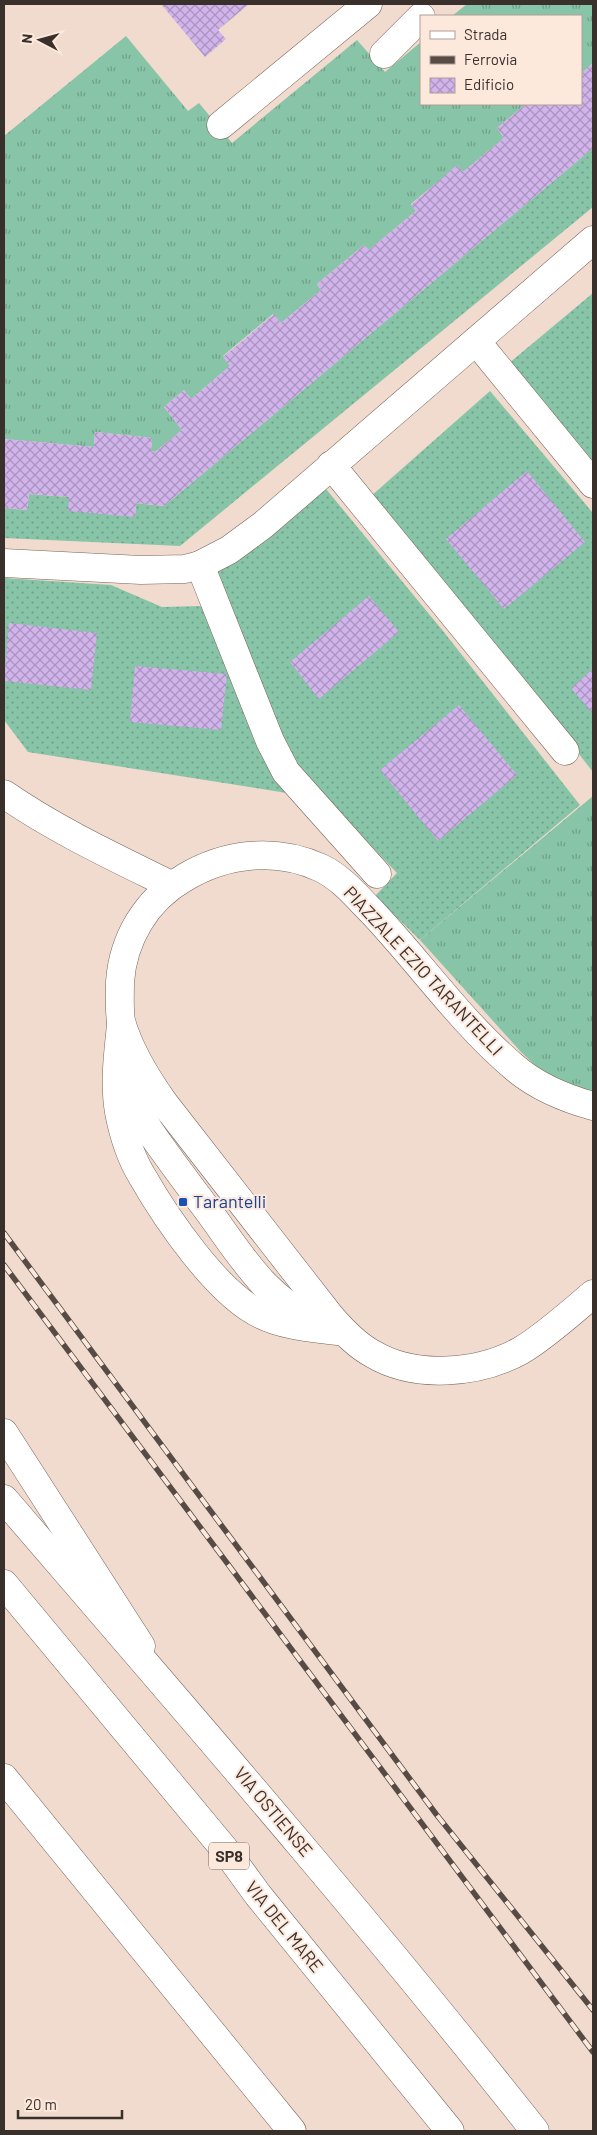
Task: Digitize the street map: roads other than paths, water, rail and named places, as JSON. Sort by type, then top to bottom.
[{"type":"street","points":[[220,125],[368,4]]},
{"type":"street","points":[[423,15],[434,4]]},
{"type":"street","points":[[384,54],[420,18]]},
{"type":"street","points":[[4,563],[171,570],[200,565],[229,550],[248,537],[593,240]]},
{"type":"street","points":[[476,341],[593,484]]},
{"type":"street","points":[[331,465],[565,751]]},
{"type":"street","points":[[200,565],[270,741],[286,772],[377,874]]},
{"type":"street","points":[[4,794],[86,844],[171,885]]},
{"type":"street","name":"PIAZZALE EZIO TARANTELLI","points":[[593,1106],[558,1095],[539,1085],[515,1068],[466,1019],[357,896],[346,885],[322,868],[283,857],[243,856],[214,863],[171,885],[143,914],[127,946],[121,974],[121,1020],[145,1075],[164,1103],[344,1332],[372,1354],[394,1364],[422,1369],[464,1369],[491,1363],[521,1350],[593,1294]]},
{"type":"street","points":[[121,1020],[116,1082],[119,1113],[123,1129],[141,1175],[182,1236],[224,1288],[250,1309],[278,1321],[344,1332]]},
{"type":"street","points":[[4,1433],[81,1550],[170,1692]]},
{"type":"street","name":"VIA OSTIENSE","points":[[4,1499],[356,1911],[535,2131]]},
{"type":"street","name":"VIA DEL MARE","points":[[4,1584],[226,1852],[264,1902],[450,2131]]},
{"type":"street","points":[[4,1778],[292,2131]]},
{"type":"railway","points":[[4,1233],[436,1814],[593,2010]]},
{"type":"railway","points":[[4,1265],[593,2052]]},
{"type":"place","name":"Tarantelli","points":[[183,1202]]}]
